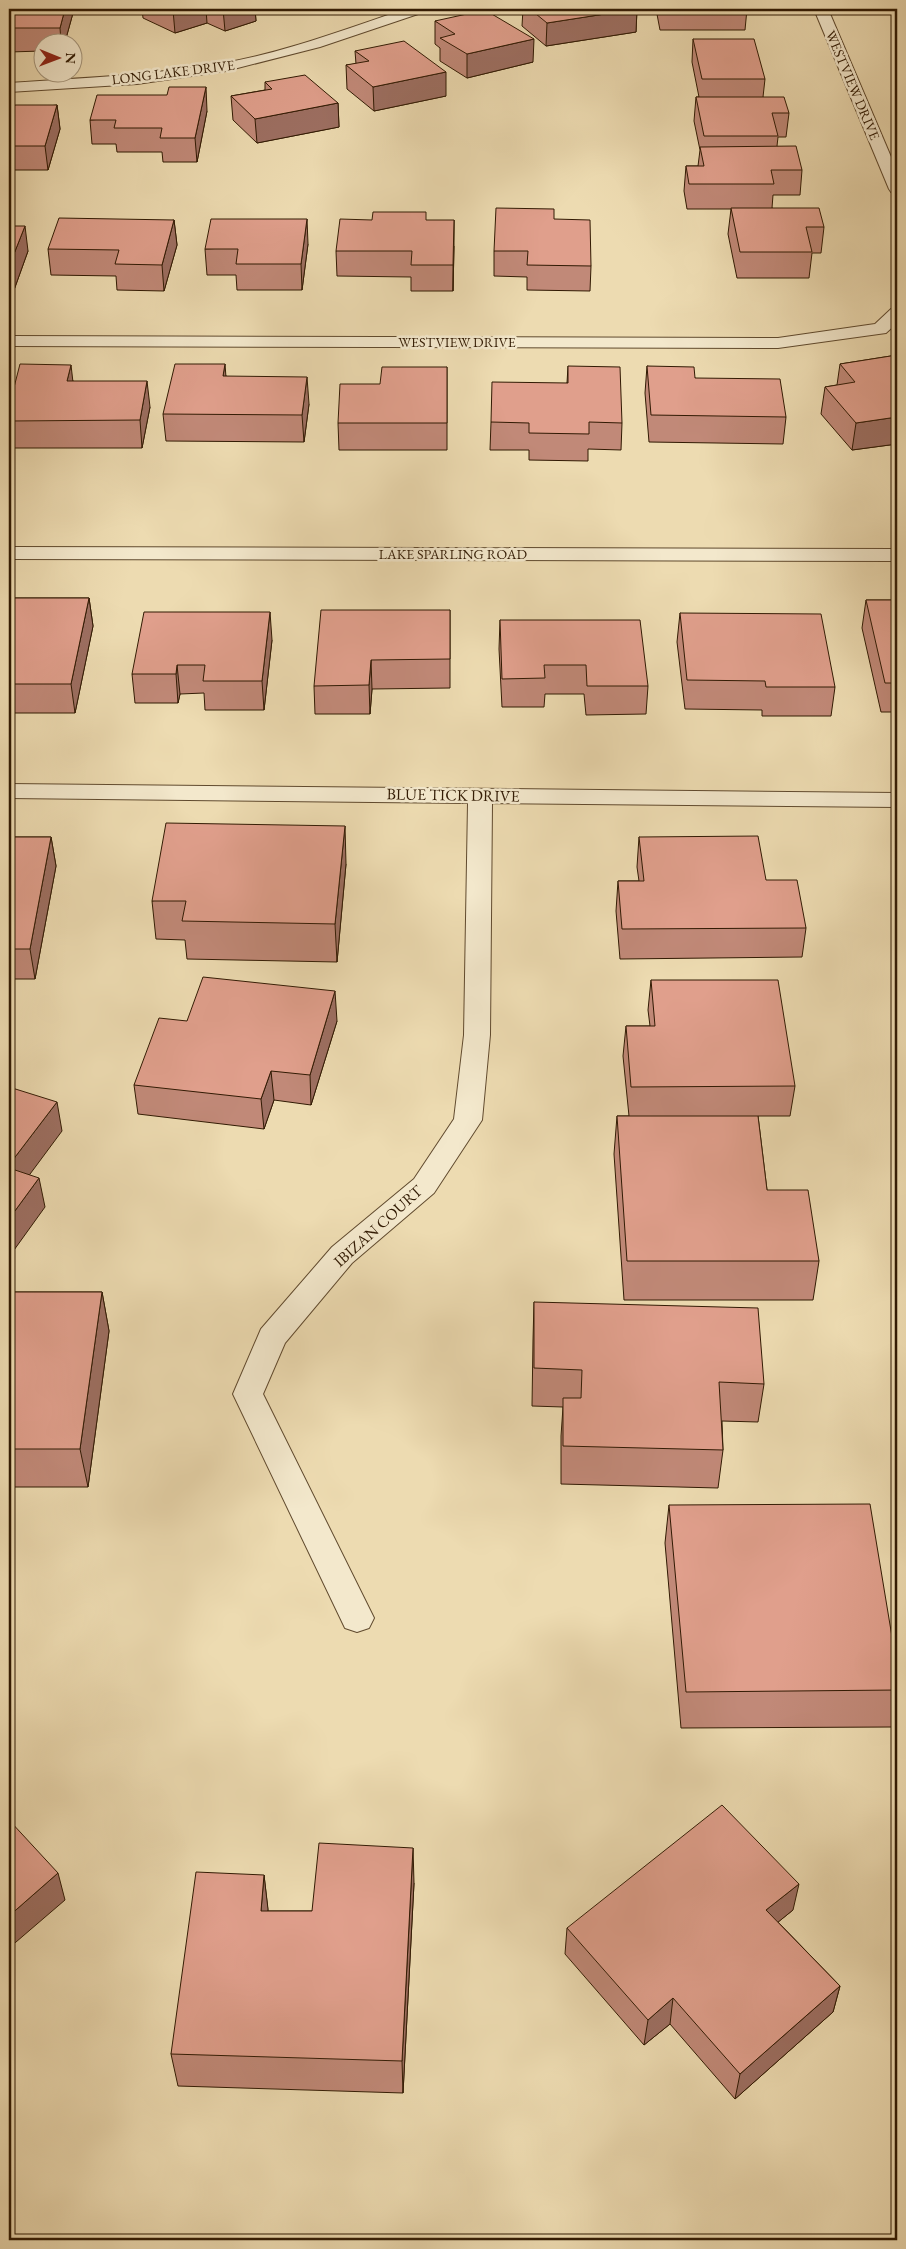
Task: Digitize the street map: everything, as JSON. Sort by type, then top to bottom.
[{"type":"street","name":"LONG LAKE DRIVE","points":[[9,88],[137,79],[226,67],[315,44],[419,9]]},
{"type":"street","name":"WESTVIEW DRIVE","points":[[821,9],[897,189]]},
{"type":"street","name":"WESTVIEW DRIVE","points":[[9,341],[778,343],[880,329],[897,313]]},
{"type":"street","name":"LAKE SPARLING ROAD","points":[[9,553],[897,555]]},
{"type":"street","name":"BLUE TICK DRIVE","points":[[9,791],[897,800]]},
{"type":"street","name":"IBIZAN COURT","points":[[357,1618],[248,1394],[272,1337],[342,1255],[424,1186],[468,1120],[477,1035],[480,796]]},
{"type":"building","points":[[9,9],[65,9],[60,28],[9,28]]},
{"type":"building","points":[[530,9],[637,9],[547,23]]},
{"type":"building","points":[[485,10],[534,39],[467,54],[440,38],[455,34],[435,21]]},
{"type":"building","points":[[693,39],[754,39],[765,79],[702,79]]},
{"type":"building","points":[[404,41],[446,72],[373,87],[346,65],[369,61],[355,51]]},
{"type":"building","points":[[305,75],[338,103],[255,119],[231,96],[272,89],[265,82]]},
{"type":"building","points":[[169,87],[206,87],[195,138],[160,138],[162,128],[114,128],[116,120],[90,120],[97,95],[167,95]]},
{"type":"building","points":[[696,97],[784,97],[789,113],[772,113],[778,136],[704,136]]},
{"type":"building","points":[[15,105],[57,105],[45,146],[9,146],[9,111],[13,111]]},
{"type":"building","points":[[796,146],[802,170],[771,170],[774,184],[689,184],[686,166],[704,166],[700,147]]},
{"type":"building","points":[[496,208],[554,209],[554,219],[590,220],[591,266],[527,265],[528,251],[494,251]]},
{"type":"building","points":[[731,208],[819,208],[824,227],[806,227],[812,252],[740,252]]},
{"type":"building","points":[[373,212],[426,212],[426,220],[454,220],[453,265],[411,265],[412,251],[336,251],[340,219],[372,220]]},
{"type":"building","points":[[59,218],[174,220],[162,265],[115,264],[119,250],[48,249]]},
{"type":"building","points":[[211,219],[307,219],[301,264],[236,264],[238,249],[205,249]]},
{"type":"building","points":[[9,226],[25,226],[10,264],[9,264]]},
{"type":"building","points":[[897,355],[897,417],[856,423],[825,387],[855,382],[840,364]]},
{"type":"building","points":[[20,364],[71,365],[67,381],[147,381],[140,420],[9,421],[9,407]]},
{"type":"building","points":[[175,364],[225,364],[223,376],[307,377],[302,415],[163,414]]},
{"type":"building","points":[[568,366],[620,367],[622,423],[589,422],[589,434],[529,433],[529,423],[491,422],[492,382],[568,383]]},
{"type":"building","points":[[647,366],[694,367],[695,378],[780,379],[786,417],[651,415]]},
{"type":"building","points":[[382,367],[447,367],[447,423],[338,423],[340,384],[380,384]]},
{"type":"building","points":[[9,598],[89,598],[71,684],[9,684]]},
{"type":"building","points":[[866,600],[897,600],[897,683],[885,683]]},
{"type":"building","points":[[321,610],[450,610],[450,659],[371,660],[369,685],[314,686]]},
{"type":"building","points":[[144,612],[270,612],[262,681],[203,681],[205,665],[177,665],[176,674],[132,674]]},
{"type":"building","points":[[680,613],[821,614],[835,687],[766,687],[765,681],[687,680]]},
{"type":"building","points":[[500,620],[640,620],[648,686],[587,686],[586,665],[544,665],[545,678],[502,679]]},
{"type":"building","points":[[166,823],[345,826],[335,924],[182,921],[186,901],[152,901]]},
{"type":"building","points":[[758,836],[766,880],[797,880],[806,928],[622,929],[618,881],[644,881],[639,837]]},
{"type":"building","points":[[9,837],[51,837],[30,949],[9,949]]},
{"type":"building","points":[[203,977],[335,991],[310,1075],[271,1071],[261,1099],[134,1085],[159,1018],[187,1021]]},
{"type":"building","points":[[651,980],[778,980],[795,1086],[631,1087],[626,1026],[655,1026]]},
{"type":"building","points":[[9,1087],[57,1102],[9,1165]]},
{"type":"building","points":[[617,1116],[758,1116],[767,1190],[808,1190],[819,1261],[627,1261]]},
{"type":"building","points":[[9,1168],[39,1178],[9,1219]]},
{"type":"building","points":[[9,1292],[102,1292],[80,1449],[9,1449]]},
{"type":"building","points":[[534,1302],[758,1308],[764,1384],[719,1382],[723,1450],[563,1446],[563,1398],[581,1398],[582,1370],[534,1368]]},
{"type":"building","points":[[870,1504],[897,1667],[897,1690],[686,1692],[669,1505]]},
{"type":"building","points":[[722,1805],[799,1884],[766,1910],[840,1986],[740,2074],[673,1998],[648,2020],[567,1928]]},
{"type":"building","points":[[9,1820],[58,1873],[9,1916]]},
{"type":"building","points":[[319,1843],[413,1848],[402,2061],[171,2054],[196,1872],[264,1875],[261,1911],[312,1911]]}]
